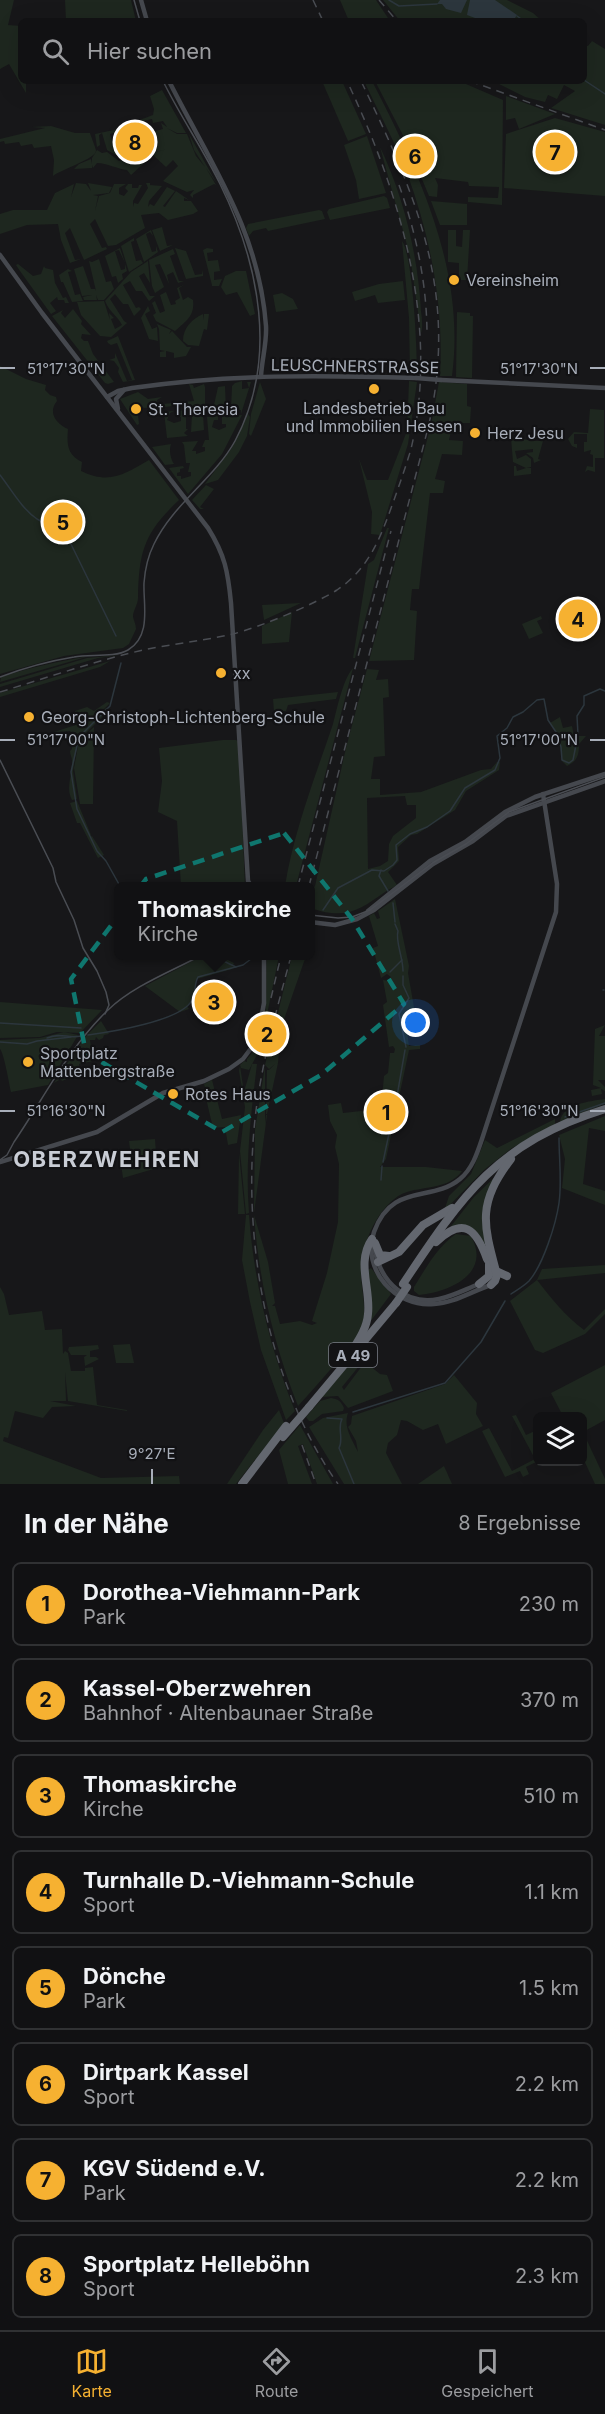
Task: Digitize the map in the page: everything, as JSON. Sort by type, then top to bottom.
[{"type":"highway","name":"A 49","points":[[405,1286],[458,1204],[497,1164],[548,1133],[605,1109]]},
{"type":"highway","name":"A 49","points":[[565,1125],[605,1113]]},
{"type":"highway","name":"A 49","points":[[242,1484],[394,1302],[475,1191],[511,1159],[548,1133]]},
{"type":"highway","points":[[499,1279],[486,1234],[486,1204],[494,1184],[511,1159]]},
{"type":"highway","points":[[365,1269],[396,1254],[423,1225],[458,1204]]},
{"type":"highway","points":[[436,1242],[453,1229],[470,1230],[479,1239],[489,1264],[499,1279]]},
{"type":"highway","points":[[353,1349],[364,1330],[368,1317],[365,1269],[367,1250],[374,1241],[381,1256],[396,1254]]},
{"type":"highway","points":[[479,1284],[489,1276],[489,1264]]},
{"type":"highway","name":"A 49","points":[[308,1404],[394,1302]]},
{"type":"highway","name":"A 49","points":[[248,1484],[282,1435]]},
{"type":"main road","points":[[141,0],[146,18]]},
{"type":"main road","points":[[171,84],[220,174],[247,236],[262,296],[266,326],[263,376]]},
{"type":"main road","points":[[0,255],[197,514],[221,550],[228,572],[249,882]]},
{"type":"main road","name":"LEUSCHNERSTRASSE","points":[[107,398],[127,389],[174,382],[263,376],[345,375],[605,388]]},
{"type":"main road","points":[[118,411],[116,399],[127,389]]},
{"type":"main road","points":[[362,917],[430,861],[465,842],[505,812],[543,794],[605,774]]},
{"type":"main road","points":[[315,923],[335,925],[362,917],[433,864],[462,848],[500,820],[520,809],[605,781]]},
{"type":"main road","points":[[499,1279],[444,1303],[421,1304],[403,1298],[390,1290],[380,1279],[374,1241],[380,1222],[398,1201],[412,1194],[449,1186],[462,1177],[472,1165],[497,1097],[556,912],[557,884],[543,794]]},
{"type":"main road","points":[[546,814],[553,800]]},
{"type":"main road","points":[[0,1162],[97,1132],[163,1093],[211,1078],[243,1058],[255,1041],[262,1014],[264,960]]},
{"type":"main road","points":[[376,1262],[391,1285],[417,1299],[439,1299],[499,1279]]},
{"type":"highlighted area","points":[[284,833],[352,919],[404,1004],[321,1075],[222,1132],[86,1053],[71,979],[146,879]]},
{"type":"shaded area","points":[[0,0],[14,0],[8,25],[18,26],[18,79],[9,64],[0,69]]},
{"type":"shaded area","points":[[65,0],[131,0],[135,18],[66,18]]},
{"type":"shaded area","points":[[340,0],[376,0],[388,18],[348,18]]},
{"type":"shaded area","points":[[383,0],[507,0],[539,18],[398,18]]},
{"type":"shaded area","points":[[440,0],[467,0],[461,13],[437,4]]},
{"type":"shaded area","points":[[470,0],[495,0],[517,15],[515,18],[475,18],[467,15]]},
{"type":"shaded area","points":[[592,41],[605,49],[605,125],[551,108],[575,91],[564,85],[557,99],[548,95],[545,102],[525,97],[499,84],[587,84],[588,46]]},
{"type":"shaded area","points":[[21,84],[26,84],[26,93]]},
{"type":"shaded area","points":[[323,84],[343,84],[366,134],[348,141]]},
{"type":"shaded area","points":[[365,84],[374,84],[390,115],[422,187],[435,223],[452,298],[455,337],[452,376],[440,376],[440,324],[434,273],[423,223],[397,150]]},
{"type":"shaded area","points":[[377,84],[466,84],[503,100],[502,205],[468,202],[468,197],[498,198],[499,187],[469,186],[468,182],[435,178],[438,185],[437,197],[429,196],[407,143]]},
{"type":"shaded area","points":[[162,90],[186,133],[177,133],[167,128],[177,134],[187,134],[196,156],[205,167],[194,150],[189,134],[216,185],[193,195],[193,198],[190,195],[194,190],[187,192],[163,181],[178,166],[173,160],[166,167],[153,155],[131,175],[127,170],[101,163],[97,163],[93,168],[92,165],[92,168],[74,169],[91,159],[92,164],[92,158],[97,150],[102,153],[107,152],[119,161],[168,149],[121,160],[114,134],[150,125],[152,132],[163,129],[161,123],[167,127],[163,121],[153,123],[152,119],[140,122],[138,127],[130,129],[129,124],[153,115],[154,109],[150,96]]},
{"type":"shaded area","points":[[506,96],[555,114],[519,129],[515,118],[506,120]]},
{"type":"shaded area","points":[[555,118],[605,132],[605,196],[504,188],[506,134]]},
{"type":"shaded area","points":[[51,126],[75,133],[90,133],[96,151],[84,161],[53,176],[54,160],[51,146],[34,148],[32,144],[21,146],[19,142],[5,144],[4,141],[0,142],[0,139],[45,128],[32,127]]},
{"type":"shaded area","points":[[128,127],[129,129],[110,134],[116,155],[107,150],[102,133],[99,135],[100,145],[97,147],[95,134]]},
{"type":"shaded area","points":[[367,136],[386,193],[359,199],[356,180],[344,145]]},
{"type":"shaded area","points":[[380,147],[403,206],[413,248],[419,290],[421,333],[410,256]]},
{"type":"shaded area","points":[[76,183],[86,184],[91,191],[88,183],[112,187],[109,193],[93,195],[98,196],[95,211],[99,196],[110,193],[114,184],[126,184],[119,188],[119,194],[124,196],[128,191],[125,188],[128,184],[132,184],[132,188],[142,185],[133,201],[133,207],[134,203],[138,204],[148,188],[146,183],[150,183],[150,185],[162,186],[149,201],[148,207],[150,204],[154,206],[167,187],[175,191],[163,206],[165,207],[176,191],[189,200],[184,198],[184,201],[191,201],[198,211],[168,220],[159,213],[141,215],[145,228],[116,245],[108,246],[95,219],[90,224],[102,248],[107,249],[84,260],[70,228],[65,233],[75,260],[81,259],[70,263],[61,240],[58,224],[27,225],[0,234],[0,214],[13,210],[47,210],[55,193],[74,184],[71,197]]},
{"type":"shaded area","points":[[384,196],[390,208],[330,220],[327,212],[329,209]]},
{"type":"shaded area","points":[[431,201],[467,204],[467,225],[440,225]]},
{"type":"shaded area","points":[[322,211],[325,219],[268,231],[266,228],[253,231],[249,236],[246,228],[248,224]]},
{"type":"shaded area","points":[[162,227],[167,246],[173,245],[160,251],[152,230]]},
{"type":"shaded area","points":[[151,230],[153,236],[150,232],[146,234],[152,252],[156,251],[156,246],[158,252],[144,262],[136,239]]},
{"type":"shaded area","points":[[448,230],[456,230],[456,246],[462,247],[463,230],[470,230],[467,280],[459,280],[459,263],[448,262]]},
{"type":"shaded area","points":[[134,238],[131,242],[136,261],[141,260],[143,263],[129,272],[121,246]]},
{"type":"shaded area","points":[[402,241],[406,250],[412,283],[417,374],[410,374],[409,318]]},
{"type":"shaded area","points":[[120,248],[125,263],[119,250],[115,251],[121,270],[125,269],[125,264],[127,271],[122,274],[123,279],[118,283],[116,276],[112,277],[105,256]]},
{"type":"shaded area","points":[[175,248],[186,251],[195,275],[202,274],[203,270],[203,276],[186,279]]},
{"type":"shaded area","points":[[173,249],[175,254],[170,256],[179,281],[184,281],[178,283],[173,272],[167,275],[169,284],[160,264],[155,265],[164,287],[155,293],[149,260]]},
{"type":"shaded area","points":[[213,249],[213,252],[207,253],[208,261],[218,260],[220,271],[214,272],[214,280],[222,279],[219,286],[212,286],[203,250]]},
{"type":"shaded area","points":[[99,259],[106,282],[111,281],[114,289],[104,300],[98,300],[96,295],[97,300],[84,300],[83,297],[92,295],[82,296],[74,269],[83,266],[91,289],[96,291],[89,261]]},
{"type":"shaded area","points":[[148,261],[150,283],[144,273],[139,276],[150,296],[155,296],[149,301],[142,291],[136,291],[130,281],[123,285],[136,308],[141,309],[134,316],[128,304],[123,304],[115,294],[110,299],[127,323],[111,337],[100,336],[81,315],[77,302],[104,301],[110,320],[109,313],[114,318],[111,319],[115,329],[122,325],[105,301],[131,272]]},
{"type":"shaded area","points":[[18,264],[33,276],[41,274],[44,266],[53,270],[55,283],[63,298],[66,297],[69,303],[58,300],[57,297],[50,303],[56,311],[51,314],[16,265]]},
{"type":"shaded area","points":[[68,269],[72,271],[68,272],[75,295],[80,294],[83,301],[72,302],[61,282],[59,275]]},
{"type":"shaded area","points":[[236,271],[246,271],[255,314],[250,316],[237,292],[226,295],[221,287],[225,276]]},
{"type":"shaded area","points":[[403,281],[405,300],[378,303],[375,295],[355,301],[352,292],[379,284]]},
{"type":"shaded area","points":[[184,285],[179,288],[183,300],[188,297],[193,300],[193,310],[189,318],[175,331],[156,321],[152,303],[155,301],[160,313],[165,311],[160,295],[166,292],[171,305],[176,304],[175,301],[180,298],[177,288]]},
{"type":"shaded area","points":[[282,293],[293,299],[298,309],[276,312],[273,295]]},
{"type":"shaded area","points":[[148,306],[150,311],[145,314],[152,329],[157,327],[158,341],[149,339],[141,318]]},
{"type":"shaded area","points":[[73,309],[82,321],[81,324],[91,335],[82,334],[81,338],[88,341],[93,354],[114,382],[105,383],[52,316],[63,310],[61,313],[65,318]]},
{"type":"shaded area","points":[[457,312],[470,313],[470,316],[473,316],[472,378],[456,377]]},
{"type":"shaded area","points":[[203,314],[203,320],[204,314],[209,314],[207,330],[204,329],[199,346],[188,345],[183,341],[186,328],[195,318]]},
{"type":"shaded area","points":[[157,324],[171,330],[169,334],[172,331],[187,347],[191,347],[186,356],[174,358],[174,353],[166,351],[166,357],[160,357],[160,352],[165,351],[160,350]]},
{"type":"shaded area","points":[[118,336],[135,380],[123,382],[118,372],[119,368],[114,361],[109,360],[115,358],[115,353],[127,381],[132,380],[117,343],[111,345],[107,341]]},
{"type":"shaded area","points":[[0,366],[26,379],[46,385],[45,390],[56,397],[54,417],[68,429],[70,452],[82,462],[81,471],[100,477],[116,476],[149,460],[179,500],[151,533],[142,555],[138,600],[133,614],[136,629],[129,644],[123,648],[64,656],[0,674]]},
{"type":"shaded area","points":[[242,381],[242,389],[249,388],[247,382],[251,382],[241,414],[241,410],[231,410],[232,386]]},
{"type":"shaded area","points":[[409,381],[417,382],[408,444],[380,535],[371,534],[372,512],[359,459],[367,480],[388,480],[407,431]]},
{"type":"shaded area","points":[[260,382],[266,399],[251,436],[249,434],[251,414]]},
{"type":"shaded area","points":[[439,382],[467,384],[467,406],[471,407],[470,423],[453,423],[449,440],[463,441],[462,455],[442,454],[435,479],[445,481],[443,493],[430,493],[419,589],[412,589],[410,610],[417,611],[414,660],[369,661],[431,425]]},
{"type":"shaded area","points":[[189,384],[194,388],[204,384],[205,387],[205,411],[200,414],[203,414],[204,430],[191,432],[192,414],[188,404],[165,407],[163,410],[163,404],[194,401]]},
{"type":"shaded area","points":[[225,386],[226,411],[210,409],[210,405],[214,405],[218,387]]},
{"type":"shaded area","points":[[138,392],[148,399],[162,397],[157,400],[158,407],[144,408],[139,404],[135,406],[134,410],[138,415],[139,424],[137,425],[120,399]]},
{"type":"shaded area","points":[[590,409],[604,410],[604,458],[595,458],[595,472],[588,470],[585,472],[587,466],[593,467],[591,450],[584,452],[587,434],[574,434],[574,444],[577,444],[577,448],[572,446],[568,439],[574,432],[588,433]]},
{"type":"shaded area","points":[[186,410],[186,429],[188,429],[184,433],[188,436],[167,438],[164,412],[174,411],[170,413],[167,420],[174,423],[181,421],[178,411]]},
{"type":"shaded area","points":[[248,414],[250,417],[247,436],[239,452],[218,480],[205,484],[231,449]]},
{"type":"shaded area","points":[[242,415],[222,454],[188,494],[169,468],[183,466],[184,468],[180,469],[177,476],[181,476],[181,479],[191,476],[191,472],[188,472],[190,463],[186,463],[182,442],[198,441],[192,451],[196,451],[196,454],[205,451],[205,447],[202,447],[205,440],[209,440],[207,417],[218,416],[218,420],[214,420],[212,427],[219,430],[226,427],[226,424],[222,424],[222,416]]},
{"type":"shaded area","points":[[501,437],[543,441],[538,459],[541,460],[534,463],[533,458],[526,453],[533,452],[533,449],[515,451],[517,459],[526,455],[531,459],[531,467],[526,468],[513,462],[511,438]]},
{"type":"shaded area","points":[[171,444],[170,454],[174,464],[165,465],[152,447]]},
{"type":"shaded area","points":[[514,466],[517,471],[531,468],[531,474],[514,476]]},
{"type":"shaded area","points":[[206,485],[214,489],[200,507],[204,509],[200,509],[192,500]]},
{"type":"shaded area","points":[[387,528],[389,528],[355,658],[353,658],[368,564],[374,560]]},
{"type":"shaded area","points":[[301,603],[264,620],[262,605]]},
{"type":"shaded area","points":[[292,612],[289,642],[262,644],[262,626]]},
{"type":"shaded area","points":[[541,616],[542,619],[537,621],[543,633],[529,639],[522,624]]},
{"type":"shaded area","points":[[120,655],[98,658],[0,687],[0,684],[87,658]]},
{"type":"shaded area","points":[[86,657],[0,682],[1,677],[27,669]]},
{"type":"shaded area","points":[[110,661],[100,667],[0,697],[0,693]]},
{"type":"shaded area","points":[[353,668],[297,882],[286,882],[306,804],[349,673]]},
{"type":"shaded area","points":[[367,669],[379,670],[376,680],[388,679],[389,697],[383,698],[385,756],[374,757],[371,779],[380,779],[380,795],[421,792],[481,770],[491,769],[497,762],[500,762],[499,770],[466,791],[455,810],[417,834],[411,835],[398,847],[399,861],[388,872],[397,885],[357,909],[342,913],[315,909],[315,886],[346,748]],"holes":[[[405,796],[407,805],[416,805],[416,818],[393,836],[389,844],[388,861],[368,869],[367,798]]]},
{"type":"shaded area","points":[[338,692],[336,699],[288,705],[286,711],[274,712],[273,699]]},
{"type":"shaded area","points":[[107,702],[110,703],[104,709],[81,723],[75,711],[87,707],[94,711]]},
{"type":"shaded area","points":[[106,708],[109,710],[78,741],[73,771],[77,799],[72,800],[69,785],[72,766],[70,751],[72,734],[70,731],[51,733],[94,719]]},
{"type":"shaded area","points":[[560,717],[563,728],[572,726],[574,736],[586,736],[579,744],[577,758],[567,766],[562,761],[559,738],[550,723]]},
{"type":"shaded area","points":[[94,727],[93,804],[80,804],[74,768],[79,741]]},
{"type":"shaded area","points":[[223,740],[239,742],[245,882],[181,882],[177,821],[158,812],[162,781],[159,748]]},
{"type":"shaded area","points":[[77,801],[91,835],[89,837],[92,836],[104,855],[98,858],[80,823],[77,823],[70,803]]},
{"type":"shaded area","points":[[395,899],[409,966],[408,973],[415,1013],[405,1015],[409,1046],[420,1045],[420,1049],[409,1050],[398,1102],[408,1104],[407,1109],[397,1107],[386,1159],[380,1167],[426,1167],[462,1171],[457,1177],[444,1184],[398,1196],[380,1215],[367,1240],[362,1261],[364,1308],[362,1327],[323,1379],[298,1406],[269,1313],[256,1240],[254,1215],[268,1262],[275,1303],[272,1306],[275,1306],[280,1324],[300,1321],[312,1325],[317,1323],[312,1321],[327,1273],[338,1222],[339,1164],[335,1147],[337,1135],[330,1121],[328,1105],[341,1103],[343,1113],[361,1111],[376,1114],[379,1104],[385,1105],[382,1099],[384,1076],[388,1073],[390,1053],[394,1053],[395,1049],[393,1046],[389,1047],[383,1005],[387,1002],[383,980],[389,981],[391,977],[387,974],[381,978],[373,948],[378,946],[369,916],[374,913],[377,919],[380,918],[378,911]]},
{"type":"shaded area","points":[[194,960],[228,960],[234,963],[232,969],[197,979],[193,1000],[187,1006],[189,1009],[180,1012],[145,986]]},
{"type":"shaded area","points":[[267,960],[278,960],[260,1049],[249,1070],[241,1068],[240,1065],[244,1061],[247,1062],[261,1036],[266,1010]]},
{"type":"shaded area","points":[[291,960],[305,960],[281,1028],[278,1063],[267,1114],[267,1070],[269,1070],[275,1064],[269,1069],[265,1065]]},
{"type":"shaded area","points":[[0,1002],[102,1010],[80,1033],[57,1032],[40,1037],[0,1038]]},
{"type":"shaded area","points":[[101,1021],[109,1034],[99,1040],[96,1037],[95,1040],[90,1040],[93,1061],[79,1064],[80,1076],[70,1079],[72,1077],[70,1072],[64,1074],[67,1079],[62,1081],[59,1077],[59,1080],[54,1083],[85,1037]]},
{"type":"shaded area","points":[[605,1025],[599,1036],[605,1036],[605,1080],[598,1080],[605,1087],[605,1091],[601,1089],[602,1094],[592,1096],[591,1090],[601,1088],[593,1085],[595,1029]]},
{"type":"shaded area","points":[[64,1032],[78,1035],[48,1085],[11,1092],[0,1049],[0,1040],[40,1038]]},
{"type":"shaded area","points":[[252,1064],[257,1064],[248,1157],[249,1213],[246,1214],[240,1151],[245,1107],[239,1071],[240,1066],[244,1092]]},
{"type":"shaded area","points":[[265,1066],[265,1125],[267,1115],[254,1213],[255,1130]]},
{"type":"shaded area","points":[[212,1080],[222,1119],[241,1115],[237,1143],[228,1145],[225,1127],[213,1128],[205,1094],[210,1093],[209,1090],[206,1091],[204,1084]]},
{"type":"shaded area","points":[[605,1099],[605,1104],[560,1122],[562,1116],[571,1107]]},
{"type":"shaded area","points":[[605,1116],[605,1131],[589,1128],[583,1184],[605,1191],[605,1205],[562,1188],[565,1159],[559,1135]]},
{"type":"shaded area","points":[[555,1119],[555,1124],[512,1148],[484,1170],[444,1211],[449,1196],[471,1174],[485,1140],[497,1148]]},
{"type":"shaded area","points":[[155,1139],[157,1168],[123,1178],[119,1150],[130,1149],[129,1141]]},
{"type":"shaded area","points":[[239,1153],[245,1214],[238,1214]]},
{"type":"shaded area","points":[[499,1173],[488,1193],[492,1263],[477,1233],[448,1230],[474,1197]]},
{"type":"shaded area","points":[[246,1215],[249,1215],[264,1315],[295,1411],[286,1420],[261,1350],[250,1302],[242,1260]]},
{"type":"shaded area","points":[[456,1234],[471,1236],[476,1249],[476,1261],[472,1271],[464,1279],[443,1290],[419,1295],[414,1291],[414,1287],[438,1251]]},
{"type":"shaded area","points":[[605,1265],[605,1273],[537,1280],[542,1269]]},
{"type":"shaded area","points":[[371,1268],[391,1294],[370,1322],[368,1270]]},
{"type":"shaded area","points":[[537,1280],[564,1313],[584,1330],[605,1309],[605,1314],[585,1334],[543,1353],[535,1350],[510,1301]]},
{"type":"shaded area","points":[[0,1287],[9,1315],[42,1311],[45,1330],[62,1329],[63,1354],[65,1351],[68,1353],[71,1371],[85,1371],[85,1368],[93,1367],[97,1405],[127,1410],[68,1401],[65,1372],[66,1401],[50,1401],[76,1406],[52,1407],[43,1418],[15,1411],[8,1438],[4,1437],[3,1441],[101,1478],[179,1476],[180,1484],[0,1484]]},
{"type":"shaded area","points":[[130,1344],[134,1363],[116,1363],[113,1345]]},
{"type":"shaded area","points":[[98,1345],[99,1349],[90,1351],[90,1357],[99,1359],[85,1366],[84,1357],[87,1355],[71,1355],[68,1350],[69,1347]]},
{"type":"shaded area","points":[[362,1350],[368,1355],[342,1387],[344,1390],[365,1362],[380,1374],[387,1375],[393,1391],[348,1408],[338,1396],[321,1397]]},
{"type":"shaded area","points":[[605,1365],[605,1420],[587,1430],[587,1412],[561,1412],[551,1393]]},
{"type":"shaded area","points":[[454,1375],[477,1403],[476,1414],[483,1426],[446,1444],[438,1424],[423,1430],[401,1420],[397,1435],[388,1443],[386,1453],[402,1484],[344,1484],[309,1427],[323,1418],[348,1413],[347,1428],[358,1452],[356,1441],[348,1427],[352,1416],[445,1384]]},
{"type":"shaded area","points":[[331,1398],[340,1402],[344,1408],[343,1411],[322,1414],[313,1421],[309,1421],[306,1417],[320,1401]]},
{"type":"shaded area","points":[[279,1410],[284,1423],[236,1484],[227,1484],[263,1430]]},
{"type":"shaded area","points":[[516,1415],[526,1435],[533,1432],[533,1455],[512,1416]]},
{"type":"shaded area","points":[[300,1425],[333,1484],[317,1484],[303,1444],[298,1446],[312,1484],[288,1484],[279,1450]]},
{"type":"shaded area","points":[[489,1428],[512,1471],[533,1460],[533,1464],[526,1467],[529,1474],[523,1477],[520,1471],[505,1477],[482,1431]]},
{"type":"shaded area","points":[[587,1441],[605,1479],[605,1484],[595,1484],[587,1466]]},
{"type":"shaded area","points":[[444,1466],[452,1484],[418,1484]]},
{"type":"waterway","points":[[389,0],[399,6],[437,4]]},
{"type":"waterway","points":[[587,82],[605,94]]},
{"type":"waterway","points":[[0,475],[32,515],[67,536],[116,636]]},
{"type":"waterway","points":[[118,882],[106,861],[97,851],[77,809],[71,772],[79,737],[110,706],[121,663]]},
{"type":"waterway","points":[[323,910],[338,888],[372,870],[384,871],[393,865],[397,860],[396,845],[410,834],[427,827],[450,811],[465,788],[495,770],[500,758],[497,736],[507,728],[513,717],[537,700],[544,699],[548,720],[556,732],[561,747],[562,760],[569,763],[573,760],[578,735],[577,716],[584,705],[584,696],[600,689],[605,691]]},
{"type":"waterway","points":[[381,870],[379,876],[388,891]]},
{"type":"waterway","points":[[393,903],[395,922]]},
{"type":"waterway","points":[[395,924],[403,971]]},
{"type":"waterway","points":[[221,960],[236,967]]},
{"type":"waterway","points":[[88,1035],[144,1024],[175,1014],[192,1000],[198,977],[243,965],[250,960]]},
{"type":"waterway","points":[[390,972],[402,960]]},
{"type":"waterway","points":[[403,976],[403,985],[409,998],[399,1014],[406,1047]]},
{"type":"waterway","points":[[0,1023],[81,1028]]},
{"type":"waterway","points":[[47,1038],[81,1036]]},
{"type":"waterway","points":[[0,1042],[27,1044],[71,1037]]},
{"type":"waterway","points":[[396,1102],[405,1050]]},
{"type":"waterway","points":[[565,1117],[605,1103]]},
{"type":"waterway","points":[[383,1162],[395,1105]]},
{"type":"waterway","points":[[511,1294],[527,1283],[534,1274],[552,1233],[560,1195],[559,1138]]},
{"type":"waterway","points":[[381,1180],[382,1166]]},
{"type":"waterway","points":[[353,1412],[445,1383],[481,1342],[505,1301]]},
{"type":"waterway","points":[[327,1418],[342,1419],[339,1448],[354,1484]]},
{"type":"tram line","points":[[134,0],[139,18]]},
{"type":"tram line","points":[[0,677],[37,665],[80,656],[116,654],[136,644],[145,619],[144,578],[148,558],[154,544],[172,516],[226,455],[249,410],[257,377],[260,344],[259,311],[245,246],[220,184],[165,84]]},
{"type":"tram line","points":[[0,760],[53,868],[56,882],[74,920],[83,948],[106,992],[109,1005],[105,1014]]},
{"type":"tram line","points":[[315,916],[352,917],[370,910],[434,862],[466,844],[509,812],[605,777]]},
{"type":"tram line","points":[[0,1160],[7,1155],[69,1056],[94,1024],[118,1001],[192,960]]},
{"type":"railway","points":[[313,0],[322,18]]},
{"type":"railway","points":[[379,0],[394,18]]},
{"type":"railway","points":[[0,692],[121,655],[233,634],[271,621],[337,590],[358,572],[373,550],[389,513],[411,449],[419,402],[421,355],[410,260],[398,214],[383,168],[348,84]]},
{"type":"railway","points":[[310,882],[428,428],[436,380],[439,334],[428,249],[400,166],[362,84]]},
{"type":"railway","points":[[478,84],[605,130]]},
{"type":"railway","points":[[399,185],[411,221],[419,258],[425,297],[427,335]]},
{"type":"railway","points":[[299,882],[391,531]]},
{"type":"railway","points":[[271,998],[280,960]]},
{"type":"railway","points":[[290,960],[261,1078],[255,1119],[252,1213],[265,1309],[277,1356],[293,1402],[314,1445],[338,1484]]},
{"type":"railway","points":[[302,1445],[316,1484]]},
{"type":"place","name":"Sportplatz Helleböhn","points":[[135,142]]},
{"type":"place","name":"KGV Südend e.V.","points":[[555,152]]},
{"type":"place","name":"Dirtpark Kassel","points":[[415,156]]},
{"type":"place","name":"Vereinsheim","points":[[454,280]]},
{"type":"place","name":"Landesbetrieb Bau und Immobilien Hessen","points":[[374,389]]},
{"type":"place","name":"St. Theresia","points":[[136,409]]},
{"type":"place","name":"Herz Jesu","points":[[475,433]]},
{"type":"place","name":"Dönche","points":[[63,522]]},
{"type":"place","name":"Turnhalle D.-Viehmann-Schule","points":[[578,619]]},
{"type":"place","name":"xx","points":[[221,673]]},
{"type":"place","name":"Georg-Christoph-Lichtenberg-Schule","points":[[29,717]]},
{"type":"place","name":"Thomaskirche","points":[[214,1002]]},
{"type":"place","name":"Kassel-Oberzwehren","points":[[267,1034]]},
{"type":"place","name":"Sportplatz Mattenbergstraße","points":[[28,1062]]},
{"type":"place","name":"Rotes Haus","points":[[173,1094]]},
{"type":"place","name":"Dorothea-Viehmann-Park","points":[[386,1112]]},
{"type":"district","name":"OBERZWEHREN","points":[[107,1159]]}]
